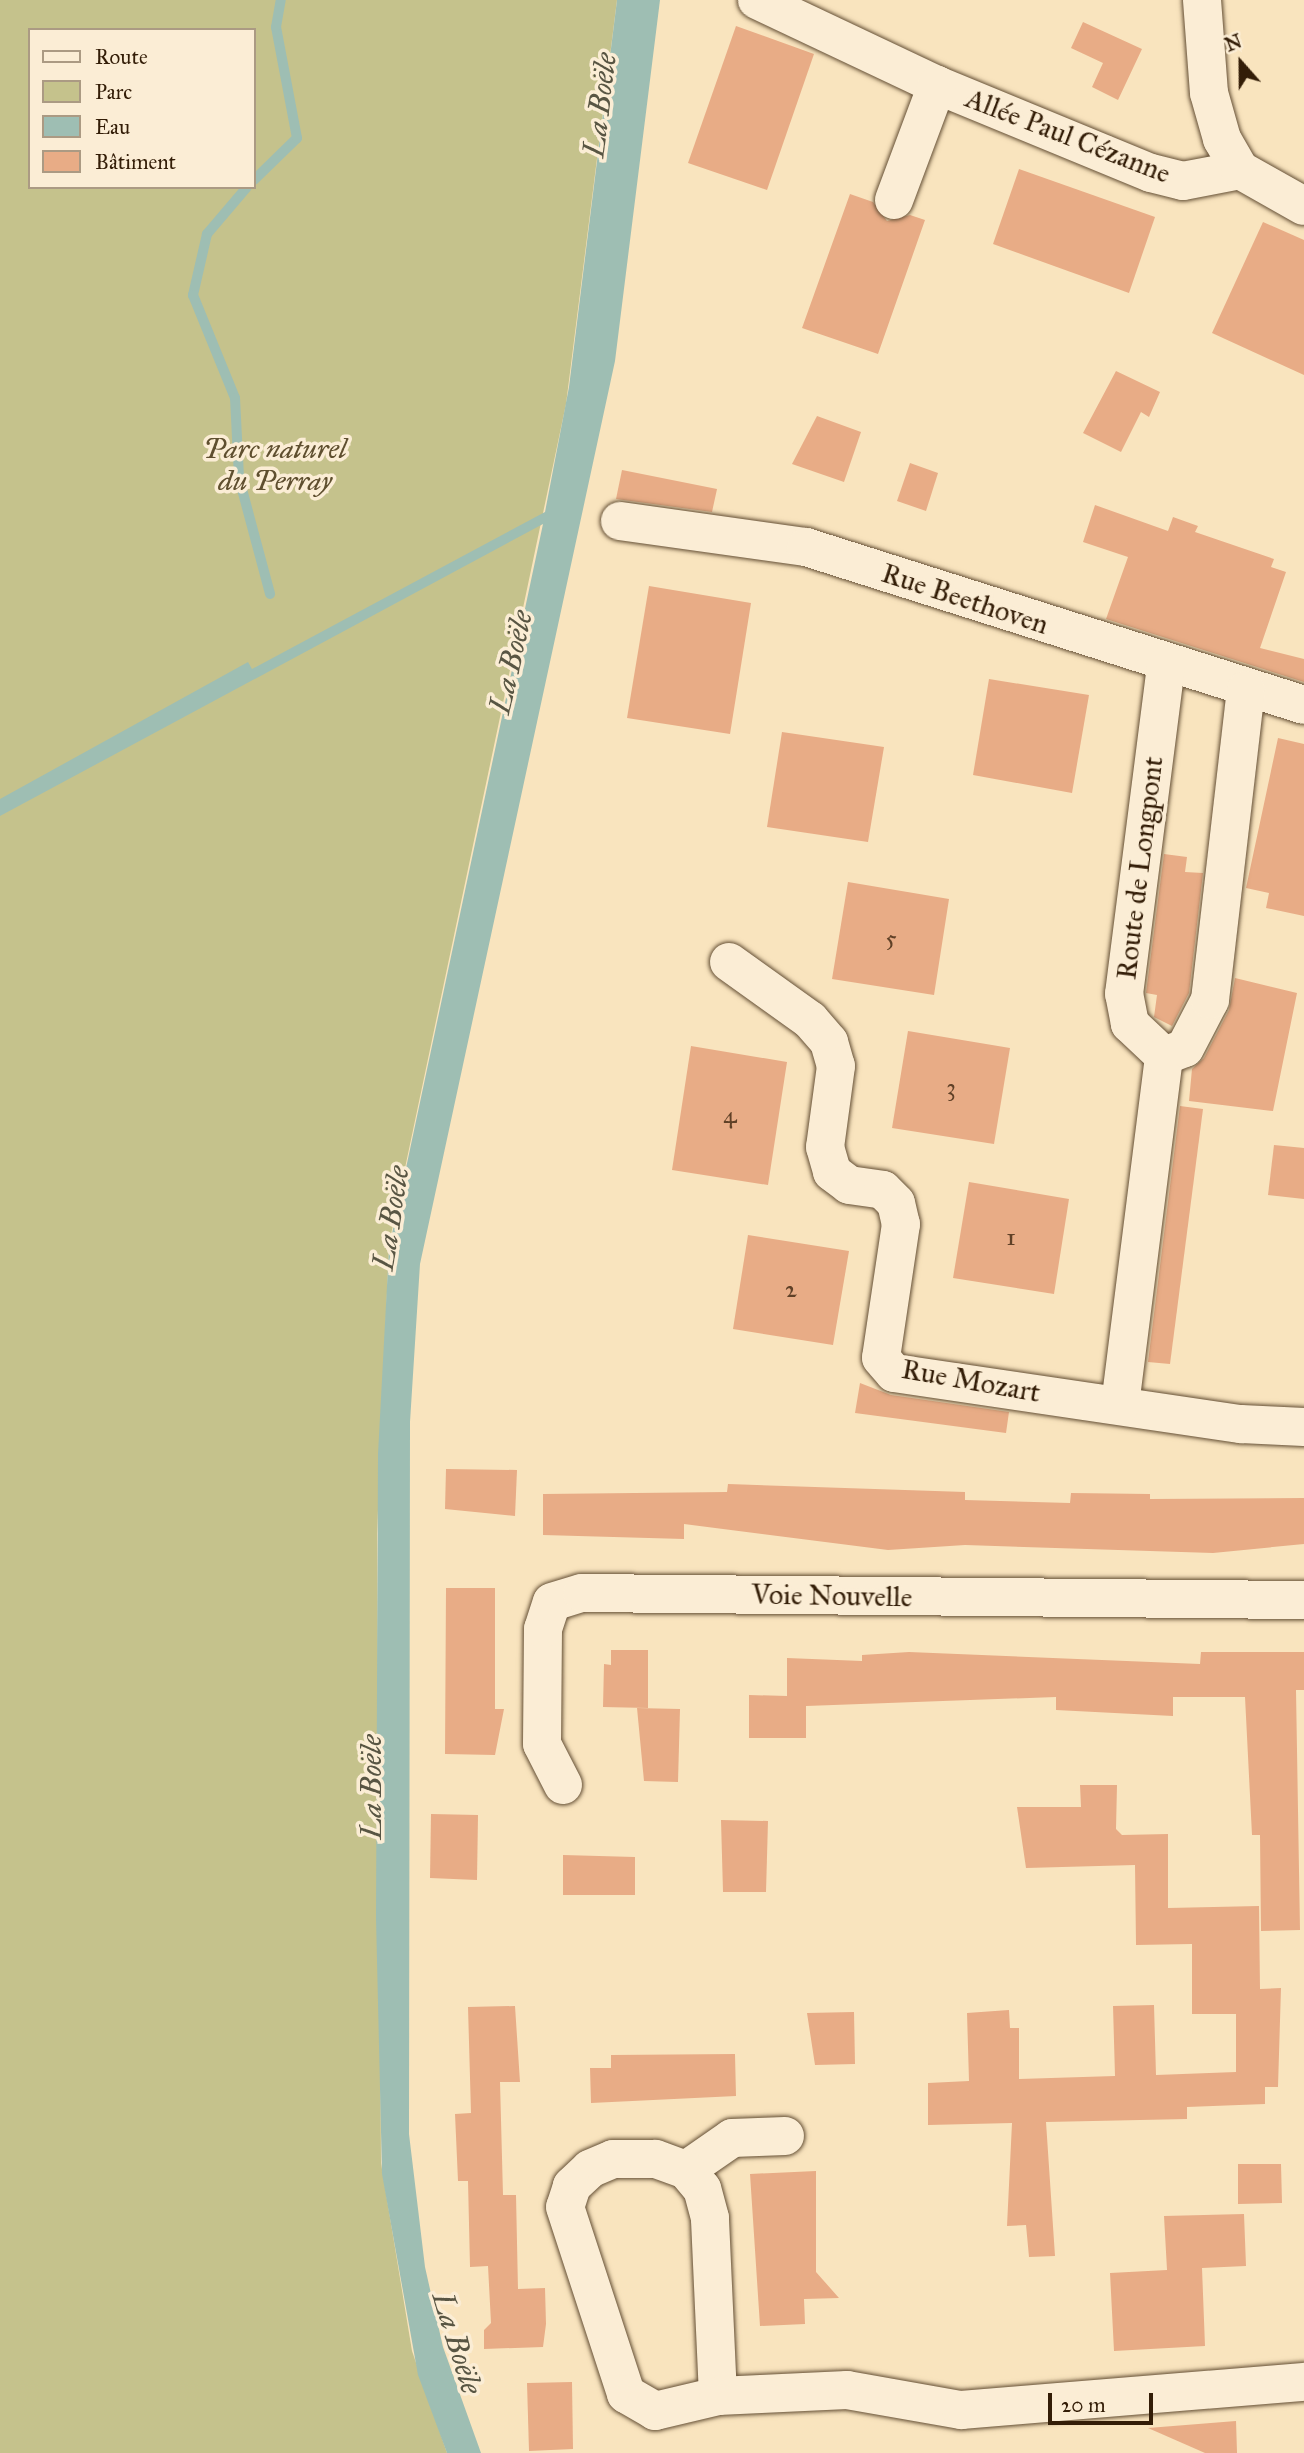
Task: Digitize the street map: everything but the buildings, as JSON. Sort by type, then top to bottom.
[{"type":"street","name":"Allée Paul Cézanne","points":[[757,0],[937,85],[1151,173],[1183,181],[1240,170]]},
{"type":"street","points":[[1202,0],[1209,93],[1240,170],[1304,205]]},
{"type":"street","name":"Allée Paul Cézanne","points":[[894,201],[937,85]]},
{"type":"street","name":"Rue Beethoven","points":[[620,521],[806,547],[1166,665],[1304,705]]},
{"type":"street","name":"Route de Longpont","points":[[1164,1056],[1130,1024],[1124,994],[1166,665]]},
{"type":"street","points":[[1120,1405],[1164,1056],[1185,1048],[1210,1000],[1246,690]]},
{"type":"street","name":"Rue Mozart","points":[[729,962],[810,1020],[829,1042],[836,1066],[825,1147],[832,1172],[849,1185],[883,1190],[896,1203],[901,1224],[881,1358],[894,1373],[1241,1424],[1304,1427]]},
{"type":"street","name":"Voie Nouvelle","points":[[563,1785],[542,1744],[543,1629],[552,1602],[582,1593],[1304,1600]]},
{"type":"street","points":[[686,2171],[732,2138],[785,2136]]},
{"type":"street","points":[[719,2396],[710,2218],[702,2189],[686,2171],[655,2159],[613,2159],[572,2186],[565,2207],[626,2394],[655,2411],[719,2396],[847,2390],[961,2410],[1304,2382]]},
{"type":"green space","name":"Parc naturel du Perray","points":[[0,0],[617,0],[566,404],[389,1244],[377,1534],[381,2163],[412,2351],[447,2453],[0,2453]]},
{"type":"water","points":[[617,0],[660,0],[615,361],[420,1264],[410,1422],[409,2134],[425,2267],[443,2347],[481,2453],[447,2453],[418,2375],[382,2174],[376,1918],[378,1454],[389,1248],[543,524],[0,816],[0,799],[248,662],[252,669],[545,512],[569,387]]},
{"type":"waterway","points":[[256,178],[297,138],[276,27],[281,0]]},
{"type":"waterway","points":[[245,189],[207,234],[193,295],[235,398],[239,478],[270,594]]},
{"type":"water label","name":"La Boële","points":[[600,105]]},
{"type":"water label","name":"La Boële","points":[[511,662]]},
{"type":"water label","name":"La Boële","points":[[391,1218]]},
{"type":"water label","name":"La Boële","points":[[371,1787]]},
{"type":"water label","name":"La Boële","points":[[457,2343]]}]
